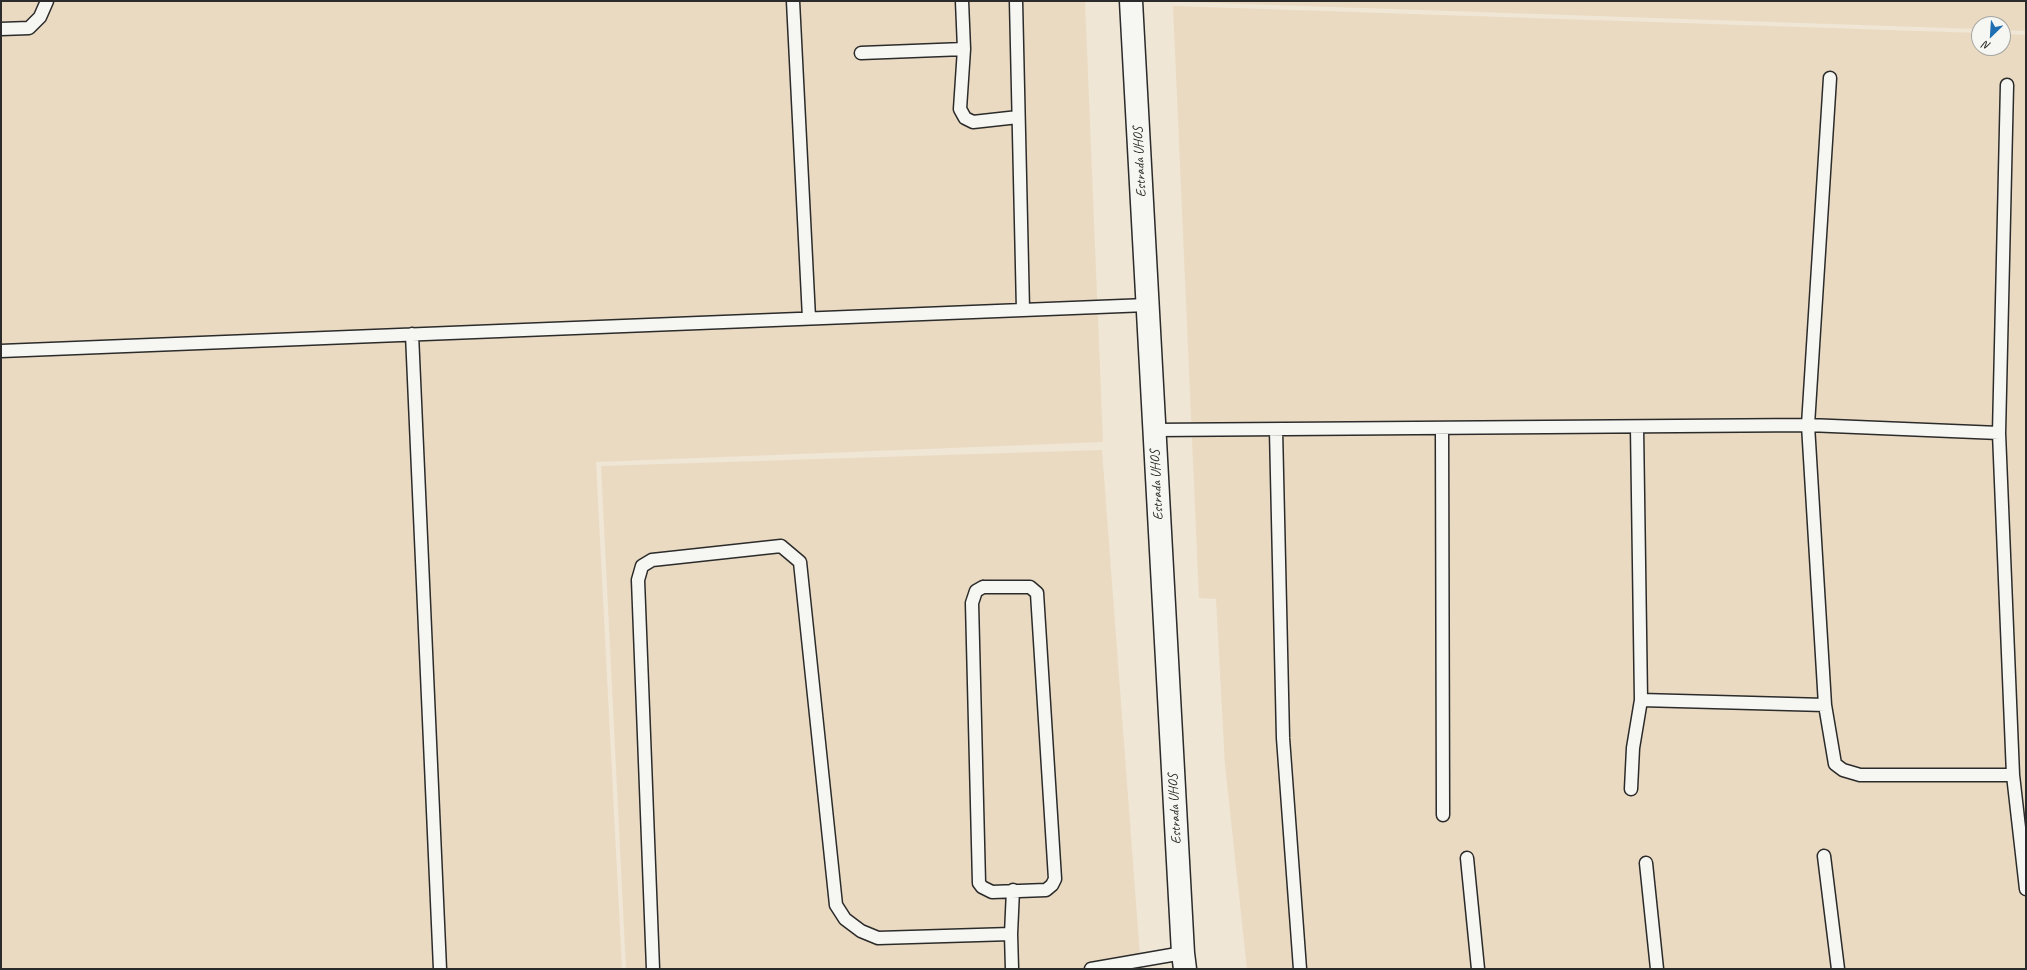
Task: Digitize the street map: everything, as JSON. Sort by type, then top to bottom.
[{"type":"street","name":"Estrada UHOS","points":[[1131,1],[1184,961]]},
{"type":"lane","points":[[1,28],[29,28],[40,17],[47,1]]},
{"type":"lane","points":[[793,1],[809,318]]},
{"type":"lane","points":[[962,1],[964,49],[960,109],[965,118],[973,122],[1018,117]]},
{"type":"lane","points":[[1016,1],[1023,310]]},
{"type":"lane","points":[[861,53],[964,49]]},
{"type":"lane","points":[[1830,78],[1808,425],[1825,705],[1835,764],[1843,770],[1860,775],[2013,775]]},
{"type":"lane","points":[[2007,85],[1999,433],[2013,775],[2026,889]]},
{"type":"lane","points":[[1,351],[1147,304]]},
{"type":"lane","points":[[412,334],[440,969]]},
{"type":"lane","points":[[1154,430],[1808,425],[1999,433]]},
{"type":"lane","points":[[1631,789],[1633,748],[1641,700],[1637,427]]},
{"type":"lane","points":[[1442,428],[1443,815]]},
{"type":"lane","points":[[1276,430],[1283,738],[1300,969]]},
{"type":"lane","points":[[653,969],[638,580],[642,566],[652,560],[781,546],[800,562],[836,905],[845,920],[861,931],[878,938],[1011,934]]},
{"type":"lane","points":[[983,587],[1030,587],[1037,594],[1055,879],[1052,886],[1046,890],[1013,890],[992,892],[982,887],[979,883],[972,603],[973,595],[983,587]]},
{"type":"lane","points":[[1641,700],[1825,705]]},
{"type":"lane","points":[[1824,856],[1838,969]]},
{"type":"lane","points":[[1467,858],[1478,969]]},
{"type":"lane","points":[[1646,862],[1658,969]]},
{"type":"lane","points":[[1012,969],[1011,934],[1013,890]]},
{"type":"lane","points":[[1091,969],[1184,961]]},
{"type":"shaded area","points":[[1,1],[1085,1],[1103,442],[596,462],[622,969],[1,969]]},
{"type":"shaded area","points":[[2026,1],[2026,31],[2011,30],[2011,16],[1971,16],[1971,29],[1187,2]]},
{"type":"shaded area","points":[[1173,6],[1971,33],[1971,56],[2011,56],[2011,34],[2026,35],[2026,969],[1247,969],[1225,765],[1216,599],[1199,598]]},
{"type":"shaded area","points":[[1102,450],[1141,969],[626,969],[601,466]]}]
